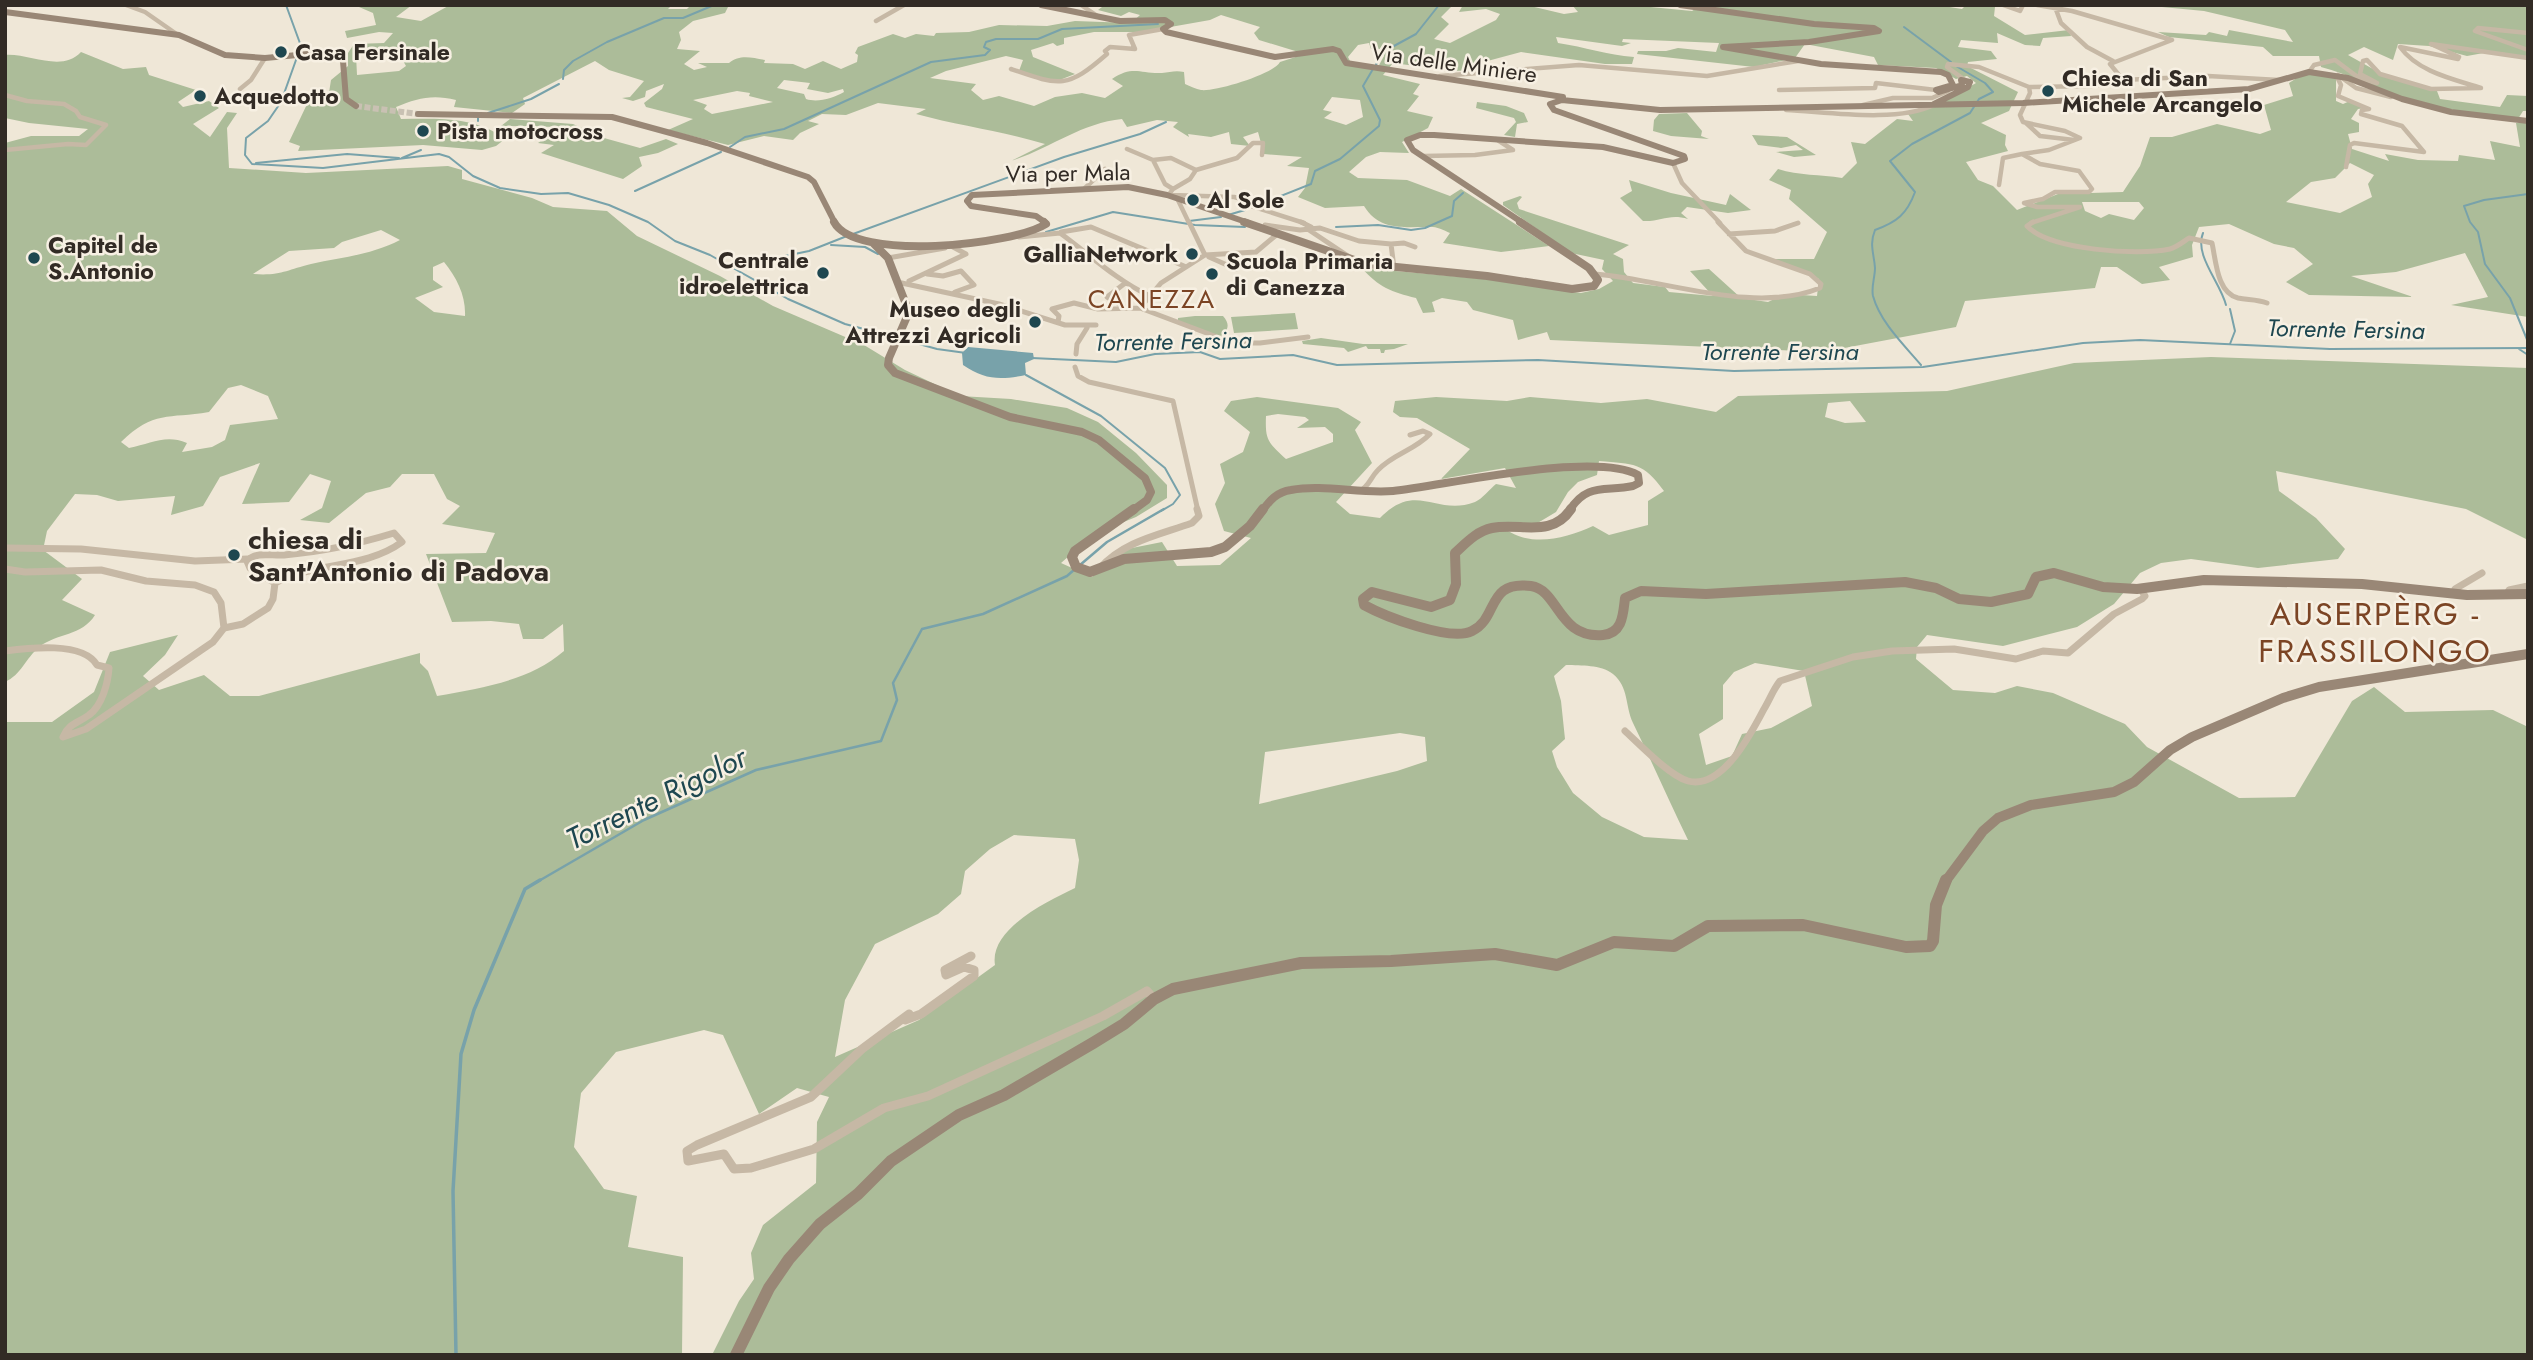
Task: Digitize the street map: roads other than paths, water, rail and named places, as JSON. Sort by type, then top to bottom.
[{"type":"main road","name":"Via delle Miniere","points":[[1041,5],[1121,21],[1160,19],[1171,24],[1165,31],[1275,57],[1333,49],[1339,51],[1346,63],[1354,66],[1440,76],[1642,110]]},
{"type":"main road","points":[[1680,5],[1827,26],[1874,28],[1879,31],[1809,42],[1723,47],[1806,61],[1946,73],[1953,85],[1936,90]]},
{"type":"main road","points":[[5,12],[179,35],[225,55],[265,58],[315,53],[341,58],[346,99],[356,106]]},
{"type":"main road","points":[[1594,274],[1408,145],[1407,140],[1427,135],[1603,147],[1673,163],[1682,162],[1684,156],[1554,110],[1550,104],[1562,100],[1642,110],[2023,103],[2249,89],[2309,72],[2338,75],[2402,99],[2451,113],[2528,121]]},
{"type":"main road","points":[[1934,105],[1968,87],[1970,82],[1961,80],[1962,85],[1959,88],[1948,92],[1936,90]]},
{"type":"main road","points":[[418,114],[612,117],[707,143],[808,177],[814,182],[835,224],[848,236],[894,247]]},
{"type":"main road","name":"Via per Mala","points":[[894,247],[918,248],[1035,231],[1046,224],[1042,218],[971,206],[967,201],[972,195],[1128,187],[1170,192],[1177,198],[1351,259],[1394,268],[1486,275],[1585,289],[1594,286],[1598,280],[1594,274]]},
{"type":"main road","points":[[873,243],[886,255],[908,307],[908,319],[889,358],[888,365],[895,373],[1010,417],[1082,432],[1099,440],[1148,481],[1151,492],[1147,500],[1075,551],[1072,561],[1084,571],[1097,571],[1124,559],[1192,554],[1225,547],[1250,526],[1272,497],[1291,490],[1391,491],[1561,467],[1627,469],[1638,475],[1639,483],[1597,488],[1581,495],[1574,502],[1569,515],[1557,523],[1531,529],[1491,527],[1472,535],[1455,553],[1456,584],[1450,600],[1431,607],[1372,592],[1363,599],[1364,605],[1455,634],[1472,631],[1482,621],[1494,596],[1500,591],[1520,586],[1536,587],[1548,596],[1566,623],[1580,632],[1601,636],[1613,632],[1620,625],[1625,598],[1641,591],[1706,594],[1851,583],[1905,582],[1936,588],[1959,599],[1991,602],[2028,594],[2036,577],[2054,573],[2103,587],[2140,588],[2204,579],[2362,584],[2456,594],[2528,594]]},
{"type":"main road","points":[[886,255],[894,247]]},
{"type":"main road","points":[[736,1355],[769,1288],[789,1259],[820,1224],[858,1194],[891,1161],[959,1115],[1004,1095],[1093,1043],[1124,1024],[1154,999],[1174,989],[1301,963],[1495,954],[1557,965],[1614,942],[1674,946],[1708,926],[1803,925],[1906,947],[1930,946],[1933,941],[1936,905],[1947,878],[1983,831],[1998,818],[2031,805],[2114,792],[2134,782],[2155,762],[2192,737],[2283,698],[2319,687],[2528,654]]},
{"type":"street","points":[[126,5],[145,12],[179,35]]},
{"type":"street","points":[[876,21],[904,5]]},
{"type":"street","points":[[1081,5],[1100,18]]},
{"type":"street","points":[[2003,5],[2020,11],[2023,5]]},
{"type":"street","points":[[2038,5],[2055,7],[2172,40],[2113,61],[2087,47],[2061,23],[2055,7]]},
{"type":"street","points":[[135,30],[166,28]]},
{"type":"street","points":[[157,33],[166,28]]},
{"type":"street","points":[[2528,33],[2499,28],[2474,30],[2528,50]]},
{"type":"street","points":[[1011,69],[1057,84],[1083,75],[1107,54],[1105,51],[1110,47],[1135,50],[1129,35],[1165,31]]},
{"type":"street","points":[[2309,72],[2315,65],[2334,60],[2344,64],[2359,78],[2377,83],[2360,74],[2363,61],[2366,60],[2373,63],[2380,74],[2431,89],[2481,88],[2434,73],[2407,57],[2400,47],[2458,59],[2459,57],[2431,44],[2528,58]]},
{"type":"street","points":[[240,89],[251,80],[265,58]]},
{"type":"street","points":[[1440,76],[1579,65],[1707,76],[1806,61]]},
{"type":"street","points":[[2113,61],[2110,64],[2123,79]]},
{"type":"street","points":[[1965,80],[1947,67],[1948,64],[1961,63],[2029,87],[2092,86],[2123,79],[2208,75],[2278,79]]},
{"type":"street","points":[[2338,75],[2342,85],[2338,96],[2369,109],[2362,110],[2361,114],[2402,126],[2424,152],[2354,144],[2350,145],[2346,167]]},
{"type":"street","points":[[1779,90],[1875,88],[1876,83],[1936,90]]},
{"type":"street","points":[[2029,87],[2020,115],[2028,128],[2039,135],[2077,140]]},
{"type":"street","points":[[1858,106],[1894,99],[1932,98],[1948,92]]},
{"type":"street","points":[[5,95],[15,95],[27,101],[61,102],[76,109],[80,117],[106,125],[86,145],[68,144],[5,150]]},
{"type":"street","points":[[1750,108],[1904,113],[1925,110],[1934,105]]},
{"type":"street","points":[[2025,123],[2071,132],[2079,137],[2077,140]]},
{"type":"street","points":[[1424,156],[1513,150],[1496,139]]},
{"type":"street","points":[[1999,185],[2003,158],[2049,150],[2077,140]]},
{"type":"street","points":[[1127,149],[1153,160],[1171,158],[1196,170],[1237,158],[1253,143],[1263,143],[1262,155]]},
{"type":"street","points":[[2022,154],[2025,158],[2042,164],[2082,172],[2092,189],[2089,192],[2055,192],[2043,199],[2024,203],[2030,206],[2069,204],[2080,207],[2030,223],[2026,226],[2035,236],[2054,243],[2146,251],[2173,249],[2189,238],[2206,241],[2212,243],[2220,277],[2228,294],[2234,298],[2267,303]]},
{"type":"street","points":[[1153,160],[1170,192]]},
{"type":"street","points":[[1594,274],[1768,298],[1802,298],[1820,288],[1821,284],[1810,274],[1746,251],[1682,183],[1673,163]]},
{"type":"street","points":[[1085,188],[1105,169]]},
{"type":"street","points":[[1170,192],[1191,179],[1196,170]]},
{"type":"street","points":[[1170,192],[1226,195],[1296,219],[1311,227],[1308,229]]},
{"type":"street","points":[[1177,198],[1205,256],[1236,269]]},
{"type":"street","points":[[1265,225],[1283,216]]},
{"type":"street","points":[[1729,234],[1765,233],[1793,228],[1798,223]]},
{"type":"street","points":[[1254,226],[1300,230]]},
{"type":"street","points":[[886,255],[1091,227],[1184,266]]},
{"type":"street","points":[[1308,229],[1351,259]]},
{"type":"street","points":[[1140,307],[1165,277],[1184,266],[1205,256],[1256,253],[1276,234],[1308,229],[1332,230],[1359,241],[1404,243],[1415,247]]},
{"type":"street","points":[[1060,233],[1107,267],[1124,284],[1148,295]]},
{"type":"street","points":[[1391,244],[1394,268]]},
{"type":"street","points":[[897,282],[914,281],[939,265],[966,254],[953,247]]},
{"type":"street","points":[[926,274],[943,276],[961,271],[974,285],[952,293]]},
{"type":"street","points":[[897,282],[952,293],[1058,322],[1087,328],[1096,326]]},
{"type":"street","points":[[1124,284],[1107,297],[1127,308]]},
{"type":"street","points":[[1058,322],[1059,316],[1052,309],[1063,305],[1084,304],[1098,309],[1140,307],[1233,343],[1260,344],[1308,337]]},
{"type":"street","points":[[1076,354],[1077,344],[1087,328]]},
{"type":"street","points":[[1075,367],[1076,373],[1082,379],[1092,383],[1173,401],[1199,516],[1192,523],[1122,550],[1106,559],[1097,571]]},
{"type":"street","points":[[1350,492],[1365,491],[1372,474],[1389,460],[1424,442],[1430,434],[1423,431],[1410,435]]},
{"type":"street","points":[[5,548],[81,549],[195,561],[248,559],[260,554],[279,555],[353,544],[394,533],[402,542],[389,552],[303,569],[275,583]]},
{"type":"street","points":[[248,559],[250,568],[275,583]]},
{"type":"street","points":[[5,569],[25,572],[101,570],[146,581],[195,585],[214,593],[221,603],[224,628]]},
{"type":"street","points":[[2456,594],[2455,589],[2482,573]]},
{"type":"street","points":[[5,651],[52,648],[74,650],[82,658],[94,660],[97,665],[109,668],[109,677],[93,713],[68,727],[64,737],[86,729],[213,642],[224,628],[243,624],[268,608],[273,599],[275,583]]},
{"type":"street","points":[[2507,594],[2509,590],[2528,586]]},
{"type":"street","points":[[1625,731],[1657,761],[1688,781],[1706,781],[1718,776],[1730,762],[1780,681],[1853,657],[1892,651],[1954,649],[2016,659],[2043,651],[2068,653],[2113,614],[2142,599],[2144,596],[2140,588]]},
{"type":"street","points":[[892,1025],[921,1014],[969,981],[974,976],[974,970],[964,967],[946,975],[945,970],[971,956]]},
{"type":"street","points":[[909,1014],[892,1025],[811,1097],[697,1145],[687,1151],[688,1161],[724,1154],[734,1169],[751,1168],[814,1149],[884,1108],[928,1096],[1103,1016],[1147,991],[1154,999]]},
{"type":"water","points":[[968,347],[1033,353],[1034,359],[1025,363],[1026,375],[993,378],[978,374],[963,365],[962,353]]},
{"type":"waterway","name":"Torrente Fersina","points":[[286,5],[301,46],[281,102],[268,121],[246,138],[245,155],[252,164],[323,168],[439,154],[449,157],[473,176],[500,188],[541,194],[568,193],[609,205],[648,222],[675,241],[710,255],[788,299],[845,324],[894,337]]},
{"type":"waterway","points":[[563,79],[564,70],[573,61],[607,42],[664,18],[683,18],[714,5]]},
{"type":"waterway","points":[[1376,65],[1381,53],[1416,34],[1439,5]]},
{"type":"waterway","points":[[730,147],[745,137],[784,129],[931,62],[985,55],[990,50],[984,47],[986,42],[996,39],[1038,39],[1062,29],[1158,24]]},
{"type":"waterway","points":[[1904,27],[1951,62]]},
{"type":"waterway","points":[[1921,365],[1893,333],[1876,306],[1873,293],[1875,268],[1872,240],[1875,230],[1905,212],[1915,192],[1890,161],[1912,144],[1970,113],[1979,99],[1993,92],[1985,83],[1956,66]]},
{"type":"waterway","points":[[1258,205],[1311,184],[1315,171],[1340,159],[1379,126],[1380,120],[1363,86],[1373,69]]},
{"type":"waterway","points":[[488,113],[531,99],[559,84]]},
{"type":"waterway","points":[[853,234],[1064,157],[1140,134],[1166,122]]},
{"type":"waterway","points":[[402,158],[421,150]]},
{"type":"waterway","points":[[635,191],[721,152]]},
{"type":"waterway","points":[[256,163],[347,154],[399,158]]},
{"type":"waterway","points":[[1336,227],[1378,225],[1411,230],[1425,228],[1452,216],[1454,201],[1463,193]]},
{"type":"waterway","points":[[2528,194],[2484,200],[2464,206],[2470,222],[2478,232],[2485,264],[2510,298],[2528,342]]},
{"type":"waterway","points":[[1228,215],[1245,210]]},
{"type":"waterway","points":[[1046,232],[1113,212],[1195,225],[1245,227]]},
{"type":"waterway","points":[[1189,221],[1221,217]]},
{"type":"waterway","points":[[2203,233],[2202,250],[2226,305]]},
{"type":"waterway","points":[[732,267],[809,251],[847,236]]},
{"type":"waterway","points":[[831,245],[865,247],[878,254]]},
{"type":"waterway","points":[[2230,309],[2235,331],[2230,344]]},
{"type":"waterway","name":"Torrente Fersina","points":[[901,339],[937,349],[966,353]]},
{"type":"waterway","name":"Torrente Fersina","points":[[1032,358],[1116,362],[1155,354],[1200,352],[1220,359],[1293,355],[1337,365],[1538,360],[1734,371],[1923,367],[2083,343],[2140,340],[2330,349],[2528,348]]},
{"type":"waterway","name":"Torrente Fersina","points":[[2519,349],[2528,355]]},
{"type":"waterway","name":"Torrente Rigolor","points":[[1026,375],[1101,416],[1165,468],[1180,495],[1173,504],[1161,511]]},
{"type":"waterway","name":"Torrente Rigolor","points":[[1080,565],[1107,542],[1164,509]]},
{"type":"waterway","name":"Torrente Rigolor","points":[[537,882],[644,820],[756,770],[881,741],[897,700],[893,683],[922,629],[983,614],[1067,576],[1075,569]]},
{"type":"waterway","name":"Torrente Rigolor","points":[[456,1355],[453,1191],[461,1054],[474,1010],[525,889],[540,880]]},
{"type":"tunnel","points":[[356,106],[418,114]]},
{"type":"place","name":"Casa Fersinale","points":[[281,52]]},
{"type":"place","name":"Chiesa di San Michele Arcangelo","points":[[2048,91]]},
{"type":"place","name":"Acquedotto","points":[[200,96]]},
{"type":"place","name":"Pista motocross","points":[[423,131]]},
{"type":"place","name":"Al Sole","points":[[1193,200]]},
{"type":"place","name":"GalliaNetwork","points":[[1192,254]]},
{"type":"place","name":"Capitel de S.Antonio","points":[[34,258]]},
{"type":"place","name":"Centrale idroelettrica","points":[[823,273]]},
{"type":"place","name":"Scuola Primaria di Canezza","points":[[1212,274]]},
{"type":"place","name":"Museo degli Attrezzi Agricoli","points":[[1035,322]]},
{"type":"place","name":"chiesa di Sant'Antonio di Padova","points":[[234,555]]},
{"type":"district","name":"CANEZZA","points":[[1152,299]]},
{"type":"district","name":"AUSERPÈRG - FRASSILONGO","points":[[2375,632]]}]
